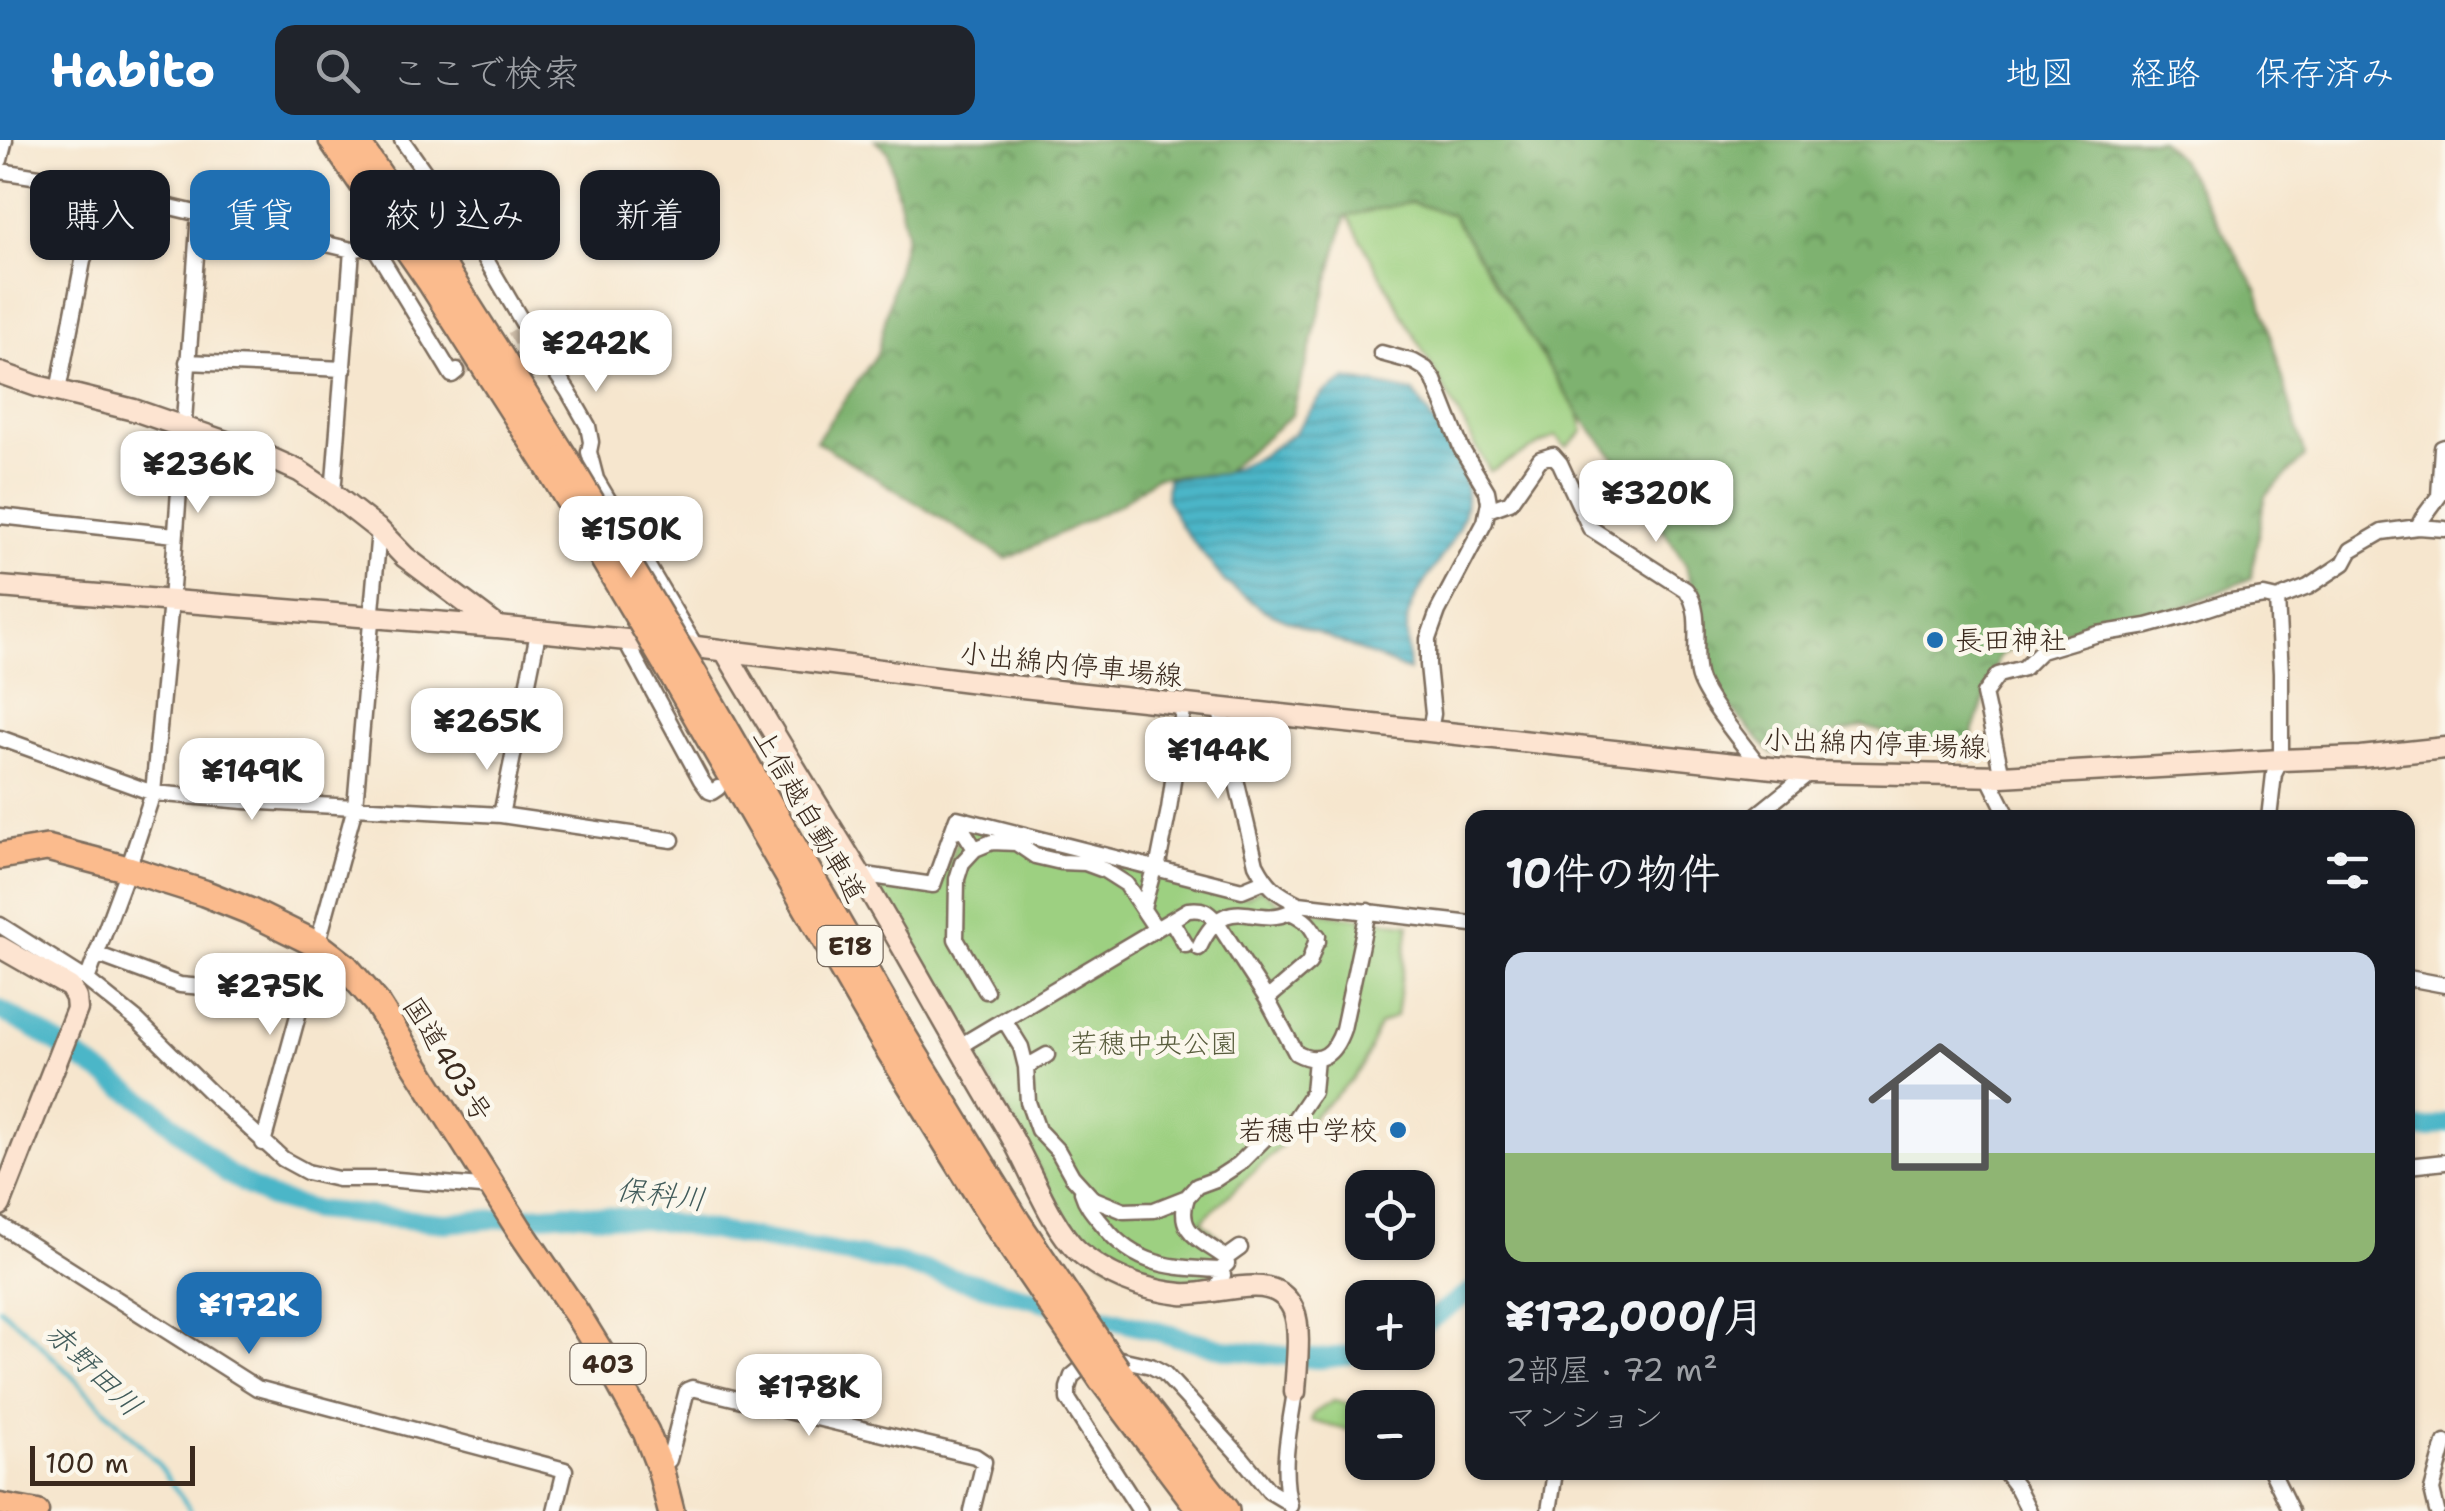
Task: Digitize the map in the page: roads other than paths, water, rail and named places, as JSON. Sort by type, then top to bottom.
[{"type":"highway","name":"上信越自動車道","points":[[332,140],[556,462],[686,662],[884,1042],[1201,1511]]},
{"type":"highway","name":"上信越自動車道","points":[[355,140],[446,271],[556,462]]},
{"type":"highway","name":"国道403号","points":[[5,859],[47,848],[128,870],[219,899],[318,945],[346,966],[376,1002],[617,1379],[646,1432],[670,1511]]},
{"type":"highway","name":"上信越自動車道","points":[[1110,1376],[1226,1511]]},
{"type":"main road","name":"小出綿内停車場線","points":[[0,372],[134,410],[300,471],[498,627],[625,640],[686,662],[725,650],[993,684],[1810,772],[1995,776],[2361,758],[2445,748]]},
{"type":"main road","points":[[0,587],[498,627]]},
{"type":"main road","points":[[725,650],[781,758],[859,874],[1013,1138],[1062,1233],[1074,1247],[1120,1279],[1178,1294],[1196,1294],[1221,1273],[1282,1295],[1297,1322],[1295,1392]]},
{"type":"main road","points":[[0,946],[70,988],[77,1009],[0,1205]]},
{"type":"main road","points":[[0,1504],[38,1511]]},
{"type":"street","points":[[0,160],[4,140]]},
{"type":"street","points":[[402,140],[435,198],[485,258],[523,333],[568,391],[588,426],[588,452],[596,479],[686,662]]},
{"type":"street","points":[[0,171],[30,176]]},
{"type":"street","points":[[58,391],[84,260]]},
{"type":"street","points":[[86,980],[153,793],[195,260]]},
{"type":"street","points":[[333,494],[351,260]]},
{"type":"street","points":[[389,260],[452,375],[457,371]]},
{"type":"street","points":[[1381,353],[1426,369],[1490,502],[1485,522],[1438,611],[1428,639],[1433,714],[1430,730]]},
{"type":"street","points":[[188,362],[344,370]]},
{"type":"street","points":[[2418,528],[2439,496],[2445,447]]},
{"type":"street","points":[[1488,510],[1510,502],[1540,459],[1553,454],[1590,528],[1686,590],[1694,600],[1698,675],[1704,691],[1760,767]]},
{"type":"street","points":[[0,516],[175,534]]},
{"type":"street","points":[[2006,810],[1995,776],[1984,694],[1998,675],[2024,668],[2041,650],[2098,634],[2147,626],[2226,602],[2264,596],[2278,599],[2308,587],[2344,563],[2351,550],[2382,532],[2445,529]]},
{"type":"street","points":[[263,1142],[355,807],[379,530]]},
{"type":"street","points":[[2270,810],[2274,774],[2281,760],[2278,599]]},
{"type":"street","points":[[501,815],[538,633]]},
{"type":"street","points":[[625,640],[701,780],[709,791],[718,788]]},
{"type":"street","points":[[1143,908],[1169,809],[1184,704]]},
{"type":"street","points":[[1219,707],[1256,864],[1264,881],[1276,893],[1299,904],[1465,923]]},
{"type":"street","points":[[0,738],[153,793],[501,815],[672,840]]},
{"type":"street","points":[[1763,810],[1810,772]]},
{"type":"street","points":[[963,829],[1242,890],[1264,881]]},
{"type":"street","points":[[859,874],[933,885],[963,829]]},
{"type":"street","points":[[963,829],[974,849]]},
{"type":"street","points":[[986,991],[956,940],[957,879],[962,863],[974,849],[992,842],[1016,843],[1035,856],[1085,863],[1104,870],[1126,884],[1156,930]]},
{"type":"street","points":[[1267,999],[1309,962],[1318,941],[1317,906]]},
{"type":"street","points":[[958,1048],[1188,910],[1198,908],[1217,922],[1267,999],[1296,1054],[1316,1059],[1336,1047],[1343,1029],[1368,912]]},
{"type":"street","points":[[1171,920],[1192,946],[1226,916],[1290,912],[1305,918],[1318,941]]},
{"type":"street","points":[[0,925],[86,980],[138,1022],[263,1142],[307,1172],[338,1179],[386,1179],[494,1190]]},
{"type":"street","points":[[96,954],[180,985],[304,996]]},
{"type":"street","points":[[2415,979],[2445,985]]},
{"type":"street","points":[[1006,1021],[1021,1047],[1028,1102],[1038,1130],[1092,1198],[1124,1212],[1154,1210],[1187,1197]]},
{"type":"street","points":[[1026,1067],[1047,1056]]},
{"type":"street","points":[[1221,1273],[1188,1230],[1182,1213],[1187,1197],[1196,1186],[1239,1164],[1268,1136],[1294,1120],[1313,1092],[1316,1059]]},
{"type":"street","points":[[2415,1165],[2445,1162]]},
{"type":"street","points":[[1078,1182],[1086,1204],[1116,1242],[1151,1262],[1221,1273]]},
{"type":"street","points":[[0,1224],[257,1388],[565,1470],[555,1511]]},
{"type":"street","points":[[1221,1273],[1240,1248]]},
{"type":"street","points":[[1140,1511],[1068,1400],[1072,1376],[1098,1361],[1120,1358],[1164,1373],[1269,1490],[1290,1507]]},
{"type":"street","points":[[660,1468],[669,1460],[687,1390],[692,1388],[975,1456],[984,1462],[972,1511]]},
{"type":"street","points":[[1290,1507],[1284,1456],[1295,1392]]},
{"type":"street","points":[[2437,1511],[2432,1490],[2445,1443]]},
{"type":"street","points":[[1549,1511],[1554,1480]]},
{"type":"street","points":[[2011,1480],[2029,1511]]},
{"type":"street","points":[[2276,1480],[2291,1511]]},
{"type":"water","points":[[1347,379],[1414,392],[1456,461],[1466,491],[1458,529],[1408,617],[1409,671],[1265,611],[1225,582],[1180,525],[1166,498],[1167,479],[1222,474],[1261,456],[1294,433],[1323,394]]},
{"type":"waterway","name":"保科川","points":[[0,1010],[151,1106],[228,1174],[270,1198],[313,1210],[445,1223],[569,1213],[657,1221],[897,1263],[1228,1350],[1318,1359],[1345,1356]]},
{"type":"waterway","name":"保科川","points":[[2415,1129],[2445,1123]]},
{"type":"waterway","name":"保科川","points":[[1435,1316],[1465,1296]]},
{"type":"waterway","name":"赤野田川","points":[[0,1308],[156,1461],[191,1511]]},
{"type":"tunnel","points":[[457,371],[518,335]]},
{"type":"tunnel","points":[[746,775],[776,762]]},
{"type":"place","name":"長田神社","points":[[1935,640]]},
{"type":"place","name":"若穂中学校","points":[[1398,1130]]},
{"type":"park label","name":"若穂中央公園","points":[[1154,1043]]}]
